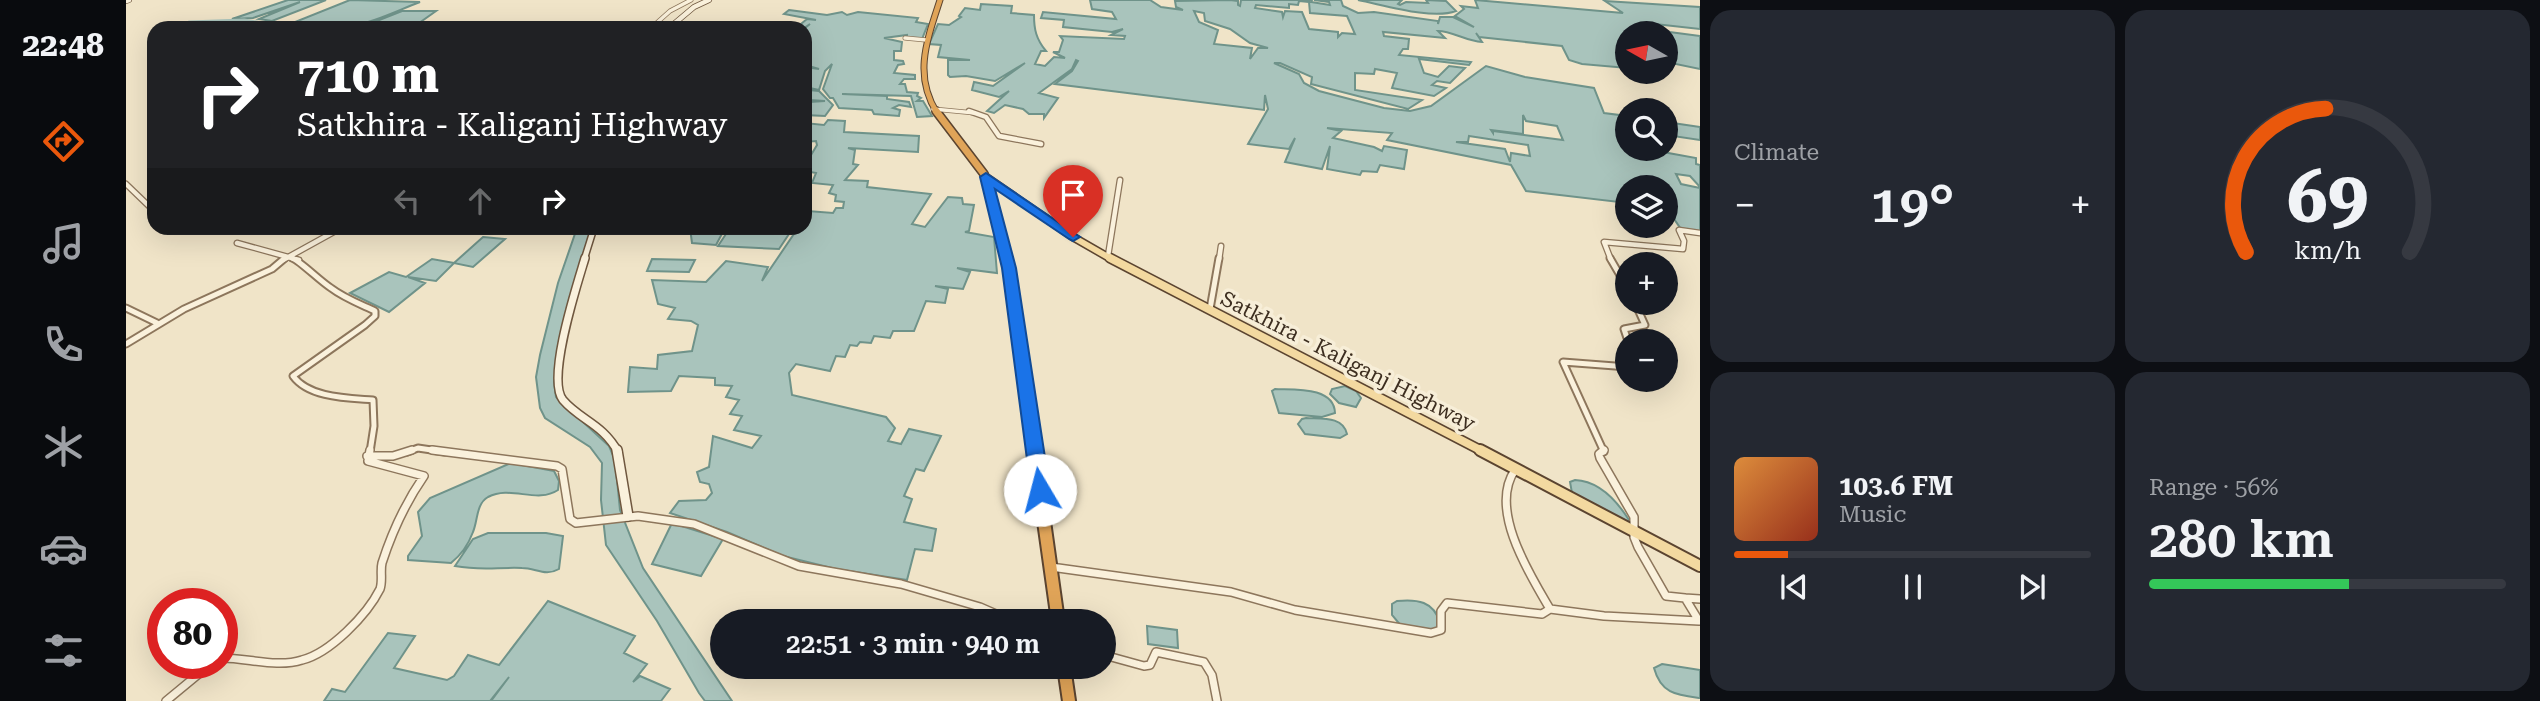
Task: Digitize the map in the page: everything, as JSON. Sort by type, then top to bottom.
[{"type":"highway","points":[[940,0],[921,64],[926,92],[933,109],[986,177],[1009,268],[1056,609]]},
{"type":"highway","points":[[1066,679],[1069,701]]},
{"type":"main road","name":"Satkhira - Kaliganj Highway","points":[[986,177],[1073,237],[1700,566]]},
{"type":"street","points":[[659,21],[670,11],[691,0]]},
{"type":"street","points":[[677,21],[694,7],[709,0]]},
{"type":"street","points":[[905,38],[926,40]]},
{"type":"street","points":[[933,109],[972,111],[986,117],[999,136],[1041,144]]},
{"type":"street","points":[[1108,256],[1119,180]]},
{"type":"street","points":[[126,184],[147,204]]},
{"type":"street","points":[[1615,267],[1605,242],[1683,248],[1684,241],[1679,230],[1700,233]]},
{"type":"street","points":[[126,344],[157,323],[272,269],[287,256],[328,235]]},
{"type":"street","points":[[592,235],[580,268],[564,336],[558,395],[616,446],[621,462],[623,504],[628,516]]},
{"type":"street","points":[[237,243],[303,263],[307,272],[334,291],[375,311],[374,317],[365,325],[293,376],[302,387],[373,400],[374,426],[368,461],[424,476],[410,496],[393,536],[381,566],[383,582],[376,595],[322,653],[288,663],[238,659]]},
{"type":"street","points":[[1210,309],[1221,246]]},
{"type":"street","points":[[126,308],[157,323]]},
{"type":"street","points":[[1624,329],[1644,327],[1640,315]]},
{"type":"street","points":[[1615,366],[1563,362],[1605,451],[1599,454],[1600,458],[1633,517],[1635,541],[1643,560],[1666,596],[1700,599]]},
{"type":"street","points":[[367,456],[393,456],[418,448],[557,466],[562,470],[570,519],[584,524],[628,516],[694,524],[799,566],[901,584],[984,609]]},
{"type":"street","points":[[1517,468],[1508,480],[1508,515],[1519,555],[1550,608]]},
{"type":"street","points":[[1051,567],[1231,592],[1295,610],[1431,634],[1441,630],[1441,611],[1447,603],[1542,614],[1550,608],[1604,616],[1699,621],[1685,598]]},
{"type":"street","points":[[1116,658],[1144,666],[1150,665],[1156,652],[1203,662],[1208,666],[1215,684],[1217,701]]},
{"type":"street","points":[[166,701],[193,679]]},
{"type":"water","points":[[288,0],[326,0],[272,21],[259,19],[300,2],[253,18],[232,19]]},
{"type":"water","points":[[350,0],[420,2],[370,21],[298,21]]},
{"type":"water","points":[[1090,0],[1150,0],[1161,7],[1183,10],[1176,7],[1175,1],[1230,0],[1238,1],[1240,6],[1241,0],[1312,0],[1311,2],[1330,5],[1329,2],[1314,0],[1341,0],[1343,6],[1358,13],[1374,12],[1438,21],[1438,24],[1440,17],[1453,17],[1474,27],[1455,16],[1464,9],[1461,6],[1478,8],[1475,0],[1623,13],[1605,1],[1700,7],[1700,29],[1678,27],[1678,21],[1615,21],[1615,67],[1569,60],[1562,46],[1479,37],[1476,33],[1482,42],[1443,31],[1438,31],[1445,38],[1383,32],[1384,36],[1409,39],[1408,49],[1403,49],[1399,55],[1471,62],[1469,65],[1419,59],[1424,73],[1438,77],[1449,66],[1465,68],[1450,83],[1437,81],[1432,85],[1446,88],[1434,96],[1392,88],[1397,73],[1375,69],[1374,74],[1355,73],[1355,90],[1422,100],[1408,109],[1311,84],[1312,77],[1274,63],[1299,74],[1304,83],[1319,91],[1384,108],[1410,111],[1431,106],[1486,66],[1525,77],[1594,88],[1604,113],[1615,114],[1615,161],[1678,161],[1678,155],[1696,158],[1696,164],[1700,165],[1700,187],[1690,176],[1676,174],[1615,175],[1615,202],[1526,191],[1511,165],[1387,140],[1392,133],[1327,128],[1341,131],[1333,138],[1382,151],[1384,146],[1407,150],[1404,169],[1380,165],[1377,172],[1362,171],[1360,175],[1327,169],[1330,146],[1322,169],[1285,162],[1295,138],[1289,149],[1248,144],[1268,109],[1265,95],[1264,110],[1055,84],[1072,71],[1078,61],[1076,60],[1072,69],[1039,93],[1058,98],[1044,118],[1044,114],[1029,114],[1023,109],[1005,105],[994,113],[987,111],[1009,91],[999,97],[972,90],[974,82],[993,86],[1025,63],[995,81],[966,76],[950,77],[948,60],[970,60],[938,57],[941,45],[929,44],[938,24],[949,25],[961,17],[959,16],[965,8],[980,10],[981,4],[1012,6],[1011,13],[1034,15],[1036,34],[1046,51],[1041,51],[1035,64],[1045,66],[1054,57],[1065,58],[1053,52],[1059,52],[1063,40],[1060,36],[1124,39],[1125,36],[1111,35],[1123,29],[1112,32],[1063,27],[1064,20],[1041,18],[1043,12],[1116,19],[1112,12],[1092,9]],"holes":[[[1299,1],[1309,2],[1310,13],[1347,16],[1355,34],[1342,33],[1338,37],[1338,32],[1309,29],[1302,12],[1285,11],[1283,17],[1282,12],[1255,8],[1256,5],[1289,8],[1289,4],[1298,5]],[[1194,11],[1204,13],[1205,21],[1230,29],[1250,43],[1268,48],[1258,48],[1250,59],[1252,48],[1214,44],[1218,30],[1199,22]],[[1523,115],[1526,121],[1557,126],[1563,140],[1493,133],[1491,130],[1523,134]],[[1469,136],[1528,145],[1530,156],[1511,153],[1510,162],[1505,149],[1456,142],[1468,142]]]},
{"type":"water","points":[[1358,0],[1402,0],[1398,4],[1400,5],[1406,2],[1428,3],[1426,0],[1446,1],[1456,11],[1421,13]]},
{"type":"water","points":[[789,10],[827,15],[858,12],[918,18],[916,22],[928,24],[922,39],[907,38],[907,35],[884,38],[902,42],[901,51],[894,51],[894,60],[903,61],[904,64],[898,65],[894,73],[915,75],[915,79],[904,79],[900,84],[905,84],[907,92],[918,93],[917,96],[921,98],[917,101],[923,101],[932,116],[917,117],[911,96],[842,94],[887,96],[887,99],[909,102],[911,107],[899,105],[893,108],[900,110],[899,116],[874,114],[872,110],[839,108],[823,89],[832,64],[825,71],[819,90],[812,88],[812,68],[819,69],[812,67],[812,21],[805,21],[816,20],[784,14]]},
{"type":"water","points":[[402,11],[436,11],[422,21],[377,21]]},
{"type":"water","points":[[1678,33],[1700,36],[1700,69],[1678,64]]},
{"type":"water","points":[[812,90],[819,91],[833,105],[825,116],[812,115],[812,102],[825,101],[812,100]]},
{"type":"water","points":[[828,120],[845,121],[844,132],[919,136],[918,152],[848,148],[855,150],[853,164],[858,165],[845,180],[868,181],[867,187],[931,194],[912,224],[925,227],[948,197],[962,198],[963,204],[974,205],[969,231],[965,232],[994,237],[997,273],[957,268],[970,272],[963,289],[935,286],[948,289],[945,303],[926,301],[914,331],[893,331],[890,338],[874,336],[871,343],[850,345],[845,357],[836,356],[830,371],[796,364],[789,373],[792,395],[886,417],[895,428],[888,441],[901,444],[909,429],[941,436],[924,471],[916,469],[904,496],[912,499],[904,522],[936,529],[932,551],[915,549],[907,580],[836,569],[783,556],[727,532],[670,513],[679,501],[706,500],[712,493],[709,484],[700,482],[697,472],[709,467],[713,436],[752,448],[761,436],[734,430],[742,416],[730,414],[739,400],[726,397],[732,386],[715,385],[715,378],[679,376],[671,391],[628,392],[630,367],[657,369],[658,355],[692,351],[698,325],[691,321],[668,319],[675,308],[658,304],[652,280],[706,282],[726,261],[768,267],[762,281],[793,235],[812,235],[812,211],[833,213],[836,208],[843,208],[844,202],[835,201],[836,195],[829,193],[833,185],[812,183],[816,173],[812,172],[812,153],[817,145],[816,141],[812,141],[812,124],[824,125]]},
{"type":"water","points":[[1678,124],[1700,127],[1700,140],[1678,137]]},
{"type":"water","points":[[1678,178],[1681,184],[1700,188],[1700,232],[1681,229],[1678,225]]},
{"type":"water","points":[[575,235],[590,235],[561,333],[554,382],[556,397],[609,446],[615,460],[620,510],[643,568],[710,668],[710,679],[717,679],[732,701],[705,701],[657,621],[606,545],[601,500],[602,463],[590,447],[545,418],[540,408],[536,377],[558,283]]},
{"type":"water","points":[[691,235],[721,235],[716,245],[692,243]]},
{"type":"water","points":[[725,235],[788,235],[779,249],[718,246]]},
{"type":"water","points":[[483,237],[505,239],[473,267],[454,263]]},
{"type":"water","points":[[432,259],[454,263],[436,281],[408,277],[425,283],[389,312],[350,293],[389,272],[406,277]]},
{"type":"water","points":[[652,259],[695,260],[689,272],[647,271]]},
{"type":"water","points":[[1345,386],[1356,391],[1361,398],[1356,407],[1339,403],[1330,394],[1332,389]]},
{"type":"water","points":[[1275,389],[1320,394],[1333,404],[1335,413],[1322,417],[1279,413],[1272,391]]},
{"type":"water","points":[[1306,418],[1336,421],[1345,428],[1347,434],[1340,438],[1305,434],[1298,424]]},
{"type":"water","points":[[511,463],[554,471],[559,481],[558,490],[541,495],[506,493],[488,497],[479,508],[469,540],[451,563],[408,560],[422,536],[418,512],[430,498]]},
{"type":"water","points":[[1575,480],[1592,484],[1606,493],[1624,513],[1628,523],[1572,493],[1570,482]]},
{"type":"water","points":[[672,523],[723,539],[701,576],[652,564]]},
{"type":"water","points":[[488,533],[546,533],[563,536],[559,569],[545,572],[527,568],[481,569],[455,566],[473,539]]},
{"type":"water","points":[[548,601],[635,636],[624,653],[647,664],[633,682],[640,676],[670,689],[661,701],[491,701],[509,677],[490,701],[324,701],[332,689],[345,692],[388,633],[415,636],[394,668],[447,680],[454,676],[468,655],[499,665]]},
{"type":"water","points":[[1397,601],[1418,601],[1429,606],[1440,623],[1436,630],[1402,627],[1392,615],[1392,604]]},
{"type":"water","points":[[1147,626],[1177,630],[1178,648],[1148,644]]},
{"type":"water","points":[[1662,664],[1700,670],[1700,698],[1677,694],[1666,688],[1654,668]]},
{"type":"route","points":[[1040,490],[1009,268],[986,177],[1073,237]]}]
